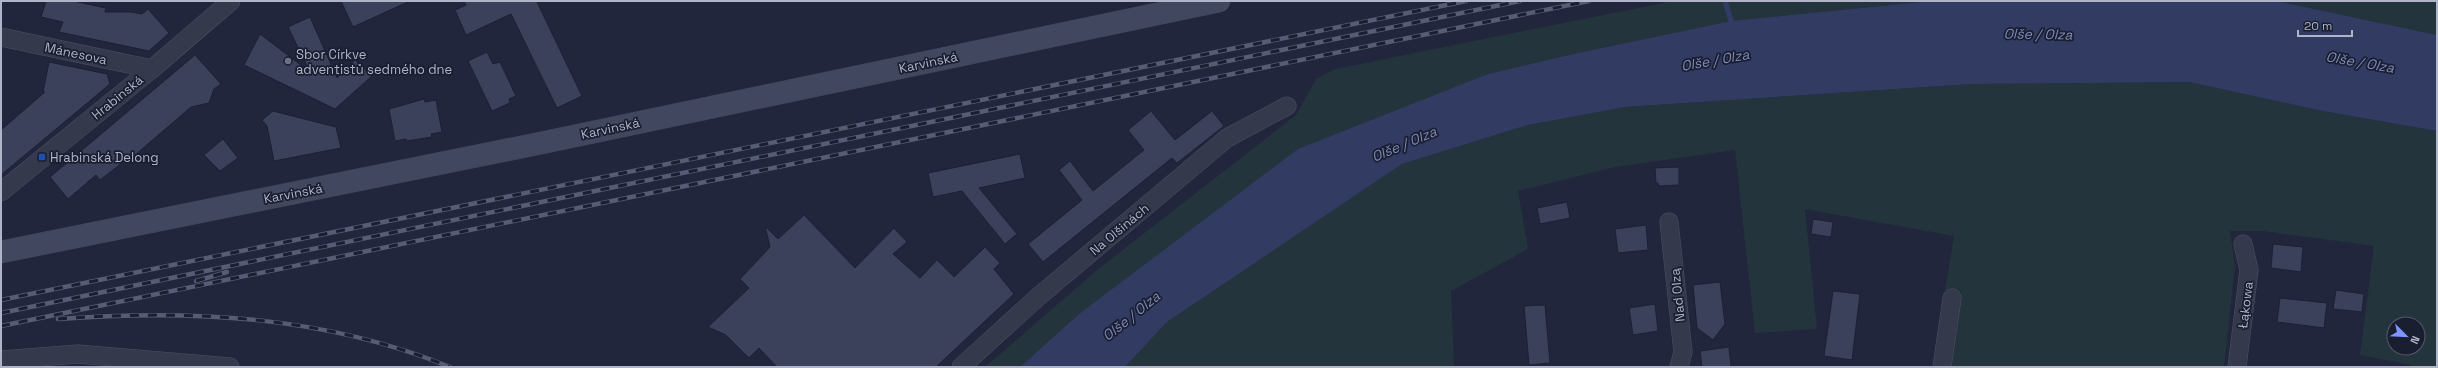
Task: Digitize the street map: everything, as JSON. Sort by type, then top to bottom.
[{"type":"main road","name":"Karvinská","points":[[1,252],[546,142],[1219,1]]},
{"type":"street","name":"Hrabinská","points":[[1,192],[152,70],[231,1]]},
{"type":"street","name":"Mánesova","points":[[1,37],[152,70]]},
{"type":"street","name":"Na Olšinách","points":[[961,367],[1038,297],[1227,138],[1287,106]]},
{"type":"street","name":"Nad Olzą","points":[[1669,222],[1683,352],[1679,367]]},
{"type":"street","name":"Łąkowa","points":[[2237,367],[2249,270],[2243,244]]},
{"type":"street","points":[[1942,367],[1952,298]]},
{"type":"street","points":[[1,360],[78,354],[230,367]]},
{"type":"shaded area","points":[[1673,1],[1931,1],[1731,21],[1573,54],[1488,74],[1079,314],[1020,367],[985,367],[1097,270],[1296,115],[1316,79],[1335,69]]},
{"type":"shaded area","points":[[2276,1],[2437,1],[2437,35]]},
{"type":"shaded area","points":[[2189,82],[2323,111],[2437,131],[2437,367],[2410,367],[2411,365],[2360,355],[2374,246],[2263,231],[2230,231],[2235,266],[2224,367],[1952,367],[1961,292],[1945,290],[1954,236],[1805,209],[1817,329],[1755,333],[1735,150],[1615,167],[1518,191],[1528,249],[1451,291],[1454,367],[1125,367],[1167,322],[1402,164],[1528,125],[1625,107],[1972,84]]},
{"type":"water","name":"Olše / Olza","points":[[1931,1],[2276,1],[2437,35],[2437,131],[2323,111],[2189,82],[1972,84],[1625,107],[1528,125],[1402,164],[1167,322],[1125,367],[1020,367],[1079,314],[1298,149],[1488,74],[1573,54],[1731,21]]},
{"type":"building","points":[[46,1],[73,1],[106,8],[105,12],[131,12],[142,14],[148,9],[169,33],[149,51],[59,32],[63,22],[41,17]]},
{"type":"building","points":[[341,1],[410,1],[353,27]]},
{"type":"building","points":[[464,1],[540,1],[537,2],[582,96],[557,108],[511,14],[466,35],[455,10],[466,5]]},
{"type":"building","name":"Sbor Církve adventistů sedmého dne","points":[[310,17],[337,78],[355,60],[372,76],[335,109],[244,65],[260,34],[310,72],[288,27]]},
{"type":"building","points":[[487,52],[493,64],[500,62],[516,96],[509,99],[510,103],[492,111],[468,61]]},
{"type":"building","points":[[195,55],[221,84],[214,89],[209,103],[191,107],[127,162],[126,160],[100,180],[96,175],[68,199],[50,177]]},
{"type":"building","points":[[49,62],[107,74],[110,84],[1,175],[1,130],[45,92],[43,92]]},
{"type":"building","points":[[424,99],[425,102],[436,100],[442,132],[431,134],[432,137],[407,141],[406,139],[395,141],[389,109]]},
{"type":"building","points":[[273,111],[336,127],[341,148],[274,161],[267,126],[262,120]]},
{"type":"building","points":[[1151,111],[1175,140],[1212,111],[1224,126],[1177,163],[1172,158],[1043,262],[1028,244],[1082,200],[1059,170],[1070,161],[1093,191],[1144,150],[1128,130]]},
{"type":"building","points":[[223,139],[238,158],[220,171],[204,155]]},
{"type":"building","points":[[1020,154],[1025,178],[979,188],[1017,234],[1005,244],[962,191],[933,197],[928,173]]},
{"type":"building","points":[[1679,167],[1679,185],[1659,186],[1658,183],[1656,183],[1655,168]]},
{"type":"building","points":[[1567,202],[1570,218],[1540,224],[1537,208]]},
{"type":"building","points":[[804,215],[855,268],[894,228],[907,242],[893,254],[920,278],[937,260],[954,277],[985,247],[1000,263],[994,269],[1014,294],[936,367],[777,367],[759,348],[749,358],[726,335],[708,327],[749,288],[740,279],[770,247],[765,226],[778,239]]},
{"type":"building","points":[[1813,219],[1833,222],[1831,237],[1811,234]]},
{"type":"building","points":[[1646,225],[1648,250],[1618,253],[1615,229]]},
{"type":"building","points":[[2273,244],[2303,247],[2301,272],[2271,268]]},
{"type":"building","points":[[1720,282],[1725,324],[1713,340],[1697,328],[1693,285]]},
{"type":"building","points":[[2336,290],[2364,294],[2362,312],[2333,309]]},
{"type":"building","points":[[1833,291],[1860,294],[1852,360],[1824,356]]},
{"type":"building","points":[[2280,298],[2327,303],[2324,328],[2277,322]]},
{"type":"building","points":[[1655,304],[1658,331],[1633,335],[1629,308]]},
{"type":"building","points":[[1545,305],[1550,363],[1529,365],[1524,306]]},
{"type":"building","points":[[1729,347],[1731,367],[1702,367],[1700,351]]},
{"type":"waterway","points":[[1725,1],[1733,27]]},
{"type":"railway","points":[[1,300],[1466,1]]},
{"type":"railway","points":[[1,313],[1520,1]]},
{"type":"railway","points":[[1,326],[1589,1]]},
{"type":"railway","points":[[196,281],[227,272]]},
{"type":"railway","points":[[58,319],[158,315],[208,316],[257,320],[306,327],[355,337],[403,350],[450,367]]},
{"type":"place","name":"Sbor Církve adventistů sedmého dne","points":[[288,61]]},
{"type":"place","name":"Hrabinská Delong","points":[[42,157]]}]
